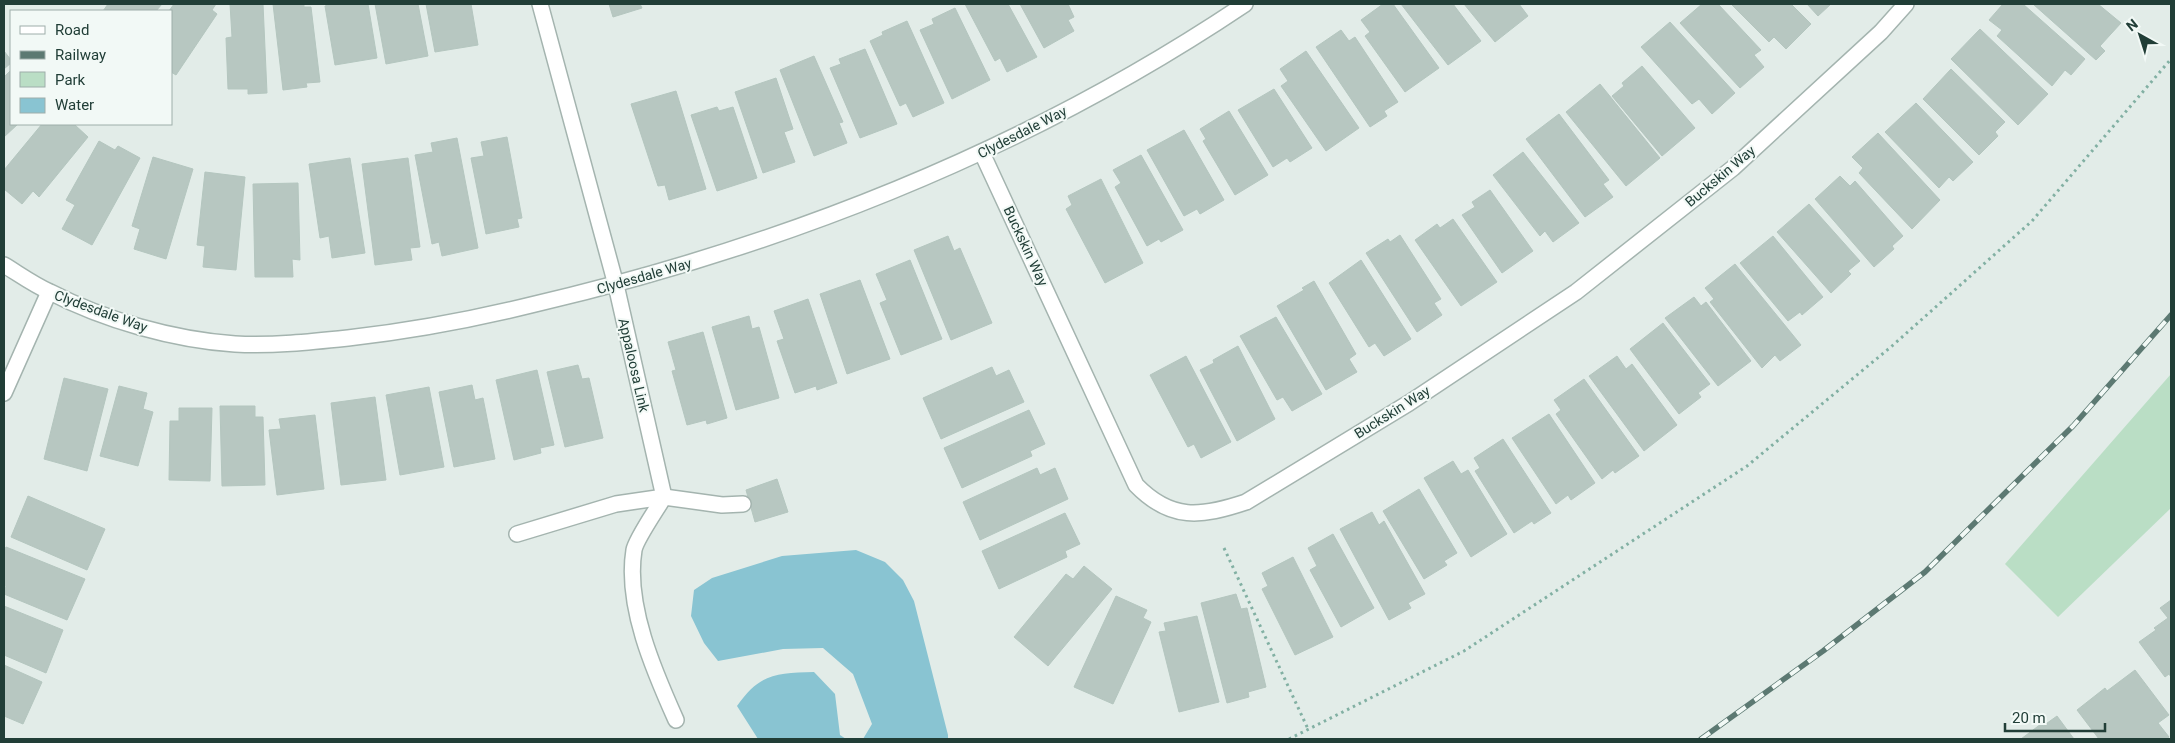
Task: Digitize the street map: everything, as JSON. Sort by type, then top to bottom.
[{"type":"street","name":"Appaloosa Link","points":[[540,4],[616,285],[664,497]]},
{"type":"street","name":"Clydesdale Way","points":[[4,265],[49,292],[118,320],[171,335],[234,344],[304,343],[380,334],[468,320],[616,285],[812,223],[936,174],[982,153],[1110,87],[1197,36],[1245,4]]},
{"type":"street","name":"Buckskin Way","points":[[982,153],[1136,485],[1150,500],[1170,510],[1191,513],[1216,512],[1246,502],[1409,403],[1576,292],[1733,168],[1880,32],[1906,4]]},
{"type":"street","points":[[4,393],[49,292]]},
{"type":"street","points":[[664,497],[634,549],[633,591],[652,666],[676,720]]},
{"type":"street","points":[[517,534],[616,504],[664,497],[722,505],[743,504]]},
{"type":"path","points":[[1289,739],[1464,651],[1747,466],[1892,346],[2032,221],[2171,59]]},
{"type":"path","points":[[1224,548],[1308,730]]},
{"type":"green space","points":[[2171,374],[2171,508],[2058,617],[2005,564]]},
{"type":"water","points":[[856,550],[885,562],[903,580],[914,601],[948,739],[863,739],[872,724],[853,674],[823,648],[783,649],[718,661],[704,643],[691,616],[694,590],[712,578],[782,556]]},
{"type":"water","points":[[814,672],[835,694],[840,735],[846,739],[758,739],[737,706],[745,695],[762,681],[779,674]]},
{"type":"building","points":[[108,4],[162,4],[157,10],[104,10]]},
{"type":"building","points":[[174,4],[216,4],[212,10],[217,14],[176,75],[172,73],[172,10],[170,10]]},
{"type":"building","points":[[230,4],[263,4],[267,93],[248,94],[248,89],[228,89],[226,38],[232,37]]},
{"type":"building","points":[[273,4],[304,4],[304,7],[311,7],[320,82],[306,83],[307,87],[283,90]]},
{"type":"building","points":[[331,4],[368,4],[377,58],[335,65],[325,6]]},
{"type":"building","points":[[375,4],[418,4],[428,56],[386,64]]},
{"type":"building","points":[[426,4],[471,4],[478,45],[435,52]]},
{"type":"building","points":[[609,4],[640,4],[642,8],[613,17]]},
{"type":"building","points":[[965,4],[1008,4],[1037,57],[1007,72],[1000,58],[995,61]]},
{"type":"building","points":[[1020,4],[1068,4],[1074,17],[1068,20],[1074,31],[1044,48]]},
{"type":"building","points":[[1383,4],[1393,4],[1439,68],[1405,92],[1365,36],[1370,32],[1361,20]]},
{"type":"building","points":[[1401,4],[1453,4],[1481,41],[1448,65]]},
{"type":"building","points":[[1464,4],[1519,4],[1528,16],[1495,42]]},
{"type":"building","points":[[1702,4],[1718,4],[1761,50],[1754,55],[1764,67],[1740,88],[1680,23]]},
{"type":"building","points":[[1731,4],[1791,4],[1811,24],[1786,49],[1774,37],[1769,42]]},
{"type":"building","points":[[1807,4],[1831,4],[1818,16]]},
{"type":"building","points":[[2003,4],[2023,4],[2085,59],[2071,75],[2065,70],[2052,86],[1997,36],[2002,30],[1989,20]]},
{"type":"building","points":[[2033,4],[2098,4],[2121,23],[2100,46],[2105,51],[2096,60]]},
{"type":"building","points":[[955,8],[990,80],[952,99],[920,30],[934,24],[932,19]]},
{"type":"building","points":[[907,21],[944,103],[913,117],[906,103],[900,106],[870,41],[883,35],[882,32]]},
{"type":"building","points":[[1670,22],[1735,93],[1712,114],[1699,99],[1692,104],[1641,47]]},
{"type":"building","points":[[1980,29],[2048,94],[2018,125],[1951,59]]},
{"type":"building","points":[[1341,30],[1349,41],[1355,37],[1398,102],[1384,111],[1387,116],[1370,127],[1316,47]]},
{"type":"building","points":[[865,49],[897,124],[860,138],[830,68],[841,64],[839,59]]},
{"type":"building","points":[[4,51],[10,59],[10,64],[4,69]]},
{"type":"building","points":[[1306,51],[1359,128],[1326,151],[1281,86],[1288,81],[1280,69]]},
{"type":"building","points":[[814,56],[843,122],[839,123],[847,143],[814,156],[780,70]]},
{"type":"building","points":[[1642,66],[1695,128],[1662,156],[1612,96],[1624,86],[1622,83]]},
{"type":"building","points":[[1951,69],[2005,122],[1995,132],[1998,136],[1979,155],[1923,99]]},
{"type":"building","points":[[10,71],[10,125],[17,125],[4,137],[4,77]]},
{"type":"building","points":[[776,78],[793,129],[784,132],[795,162],[763,173],[735,92]]},
{"type":"building","points":[[1600,84],[1660,158],[1626,186],[1566,112]]},
{"type":"building","points":[[1274,89],[1312,148],[1290,162],[1287,158],[1273,167],[1238,110]]},
{"type":"building","points":[[676,91],[706,189],[669,200],[665,185],[658,186],[631,104]]},
{"type":"building","points":[[1916,103],[1973,162],[1953,181],[1949,177],[1939,188],[1885,132]]},
{"type":"building","points":[[717,107],[719,111],[733,107],[757,178],[717,191],[691,115]]},
{"type":"building","points":[[1229,111],[1268,175],[1235,195],[1203,141],[1206,139],[1200,129]]},
{"type":"building","points":[[1559,114],[1609,180],[1603,184],[1613,197],[1585,217],[1526,139]]},
{"type":"building","points":[[41,125],[75,125],[88,137],[39,197],[33,191],[22,204],[4,189],[4,170]]},
{"type":"building","points":[[1184,130],[1224,200],[1200,214],[1197,209],[1184,216],[1147,150]]},
{"type":"building","points":[[1878,133],[1940,200],[1912,229],[1859,173],[1863,168],[1852,157]]},
{"type":"building","points":[[507,137],[522,218],[517,219],[519,227],[486,234],[471,158],[484,156],[481,142]]},
{"type":"building","points":[[457,138],[478,248],[442,256],[439,242],[432,244],[415,155],[433,152],[431,143]]},
{"type":"building","points":[[99,141],[115,150],[118,146],[140,158],[92,245],[62,229],[75,205],[66,200]]},
{"type":"building","points":[[1523,152],[1579,223],[1553,242],[1545,231],[1540,236],[1493,175]]},
{"type":"building","points":[[1141,155],[1183,230],[1161,242],[1159,239],[1147,246],[1115,187],[1121,183],[1113,170]]},
{"type":"building","points":[[153,157],[193,169],[166,259],[134,249],[140,229],[132,226]]},
{"type":"building","points":[[350,158],[365,253],[332,258],[329,236],[320,238],[309,164]]},
{"type":"building","points":[[408,158],[420,247],[410,248],[412,260],[375,265],[362,164]]},
{"type":"building","points":[[205,172],[245,177],[236,270],[203,267],[205,246],[197,245]]},
{"type":"building","points":[[1840,176],[1850,186],[1855,181],[1903,236],[1892,246],[1894,249],[1874,267],[1815,199]]},
{"type":"building","points":[[1101,179],[1143,263],[1105,283],[1066,209],[1072,205],[1068,196]]},
{"type":"building","points":[[298,183],[300,260],[292,259],[293,277],[255,277],[253,184]]},
{"type":"building","points":[[1490,190],[1533,251],[1502,273],[1462,215],[1475,207],[1472,202]]},
{"type":"building","points":[[1809,204],[1860,261],[1848,271],[1851,274],[1831,293],[1777,232]]},
{"type":"building","points":[[1453,219],[1497,282],[1461,306],[1415,240],[1437,224],[1440,228]]},
{"type":"building","points":[[1400,235],[1441,299],[1434,303],[1442,315],[1417,332],[1366,253],[1388,239],[1390,242]]},
{"type":"building","points":[[948,236],[954,251],[960,248],[992,323],[951,340],[914,250]]},
{"type":"building","points":[[1773,236],[1823,297],[1802,315],[1800,312],[1788,321],[1740,263]]},
{"type":"building","points":[[910,260],[942,339],[901,355],[880,303],[887,300],[876,274]]},
{"type":"building","points":[[1361,260],[1411,339],[1384,356],[1375,343],[1369,347],[1329,283]]},
{"type":"building","points":[[1735,264],[1801,345],[1780,361],[1775,355],[1762,368],[1710,302],[1714,299],[1705,288]]},
{"type":"building","points":[[860,280],[890,359],[847,374],[820,294]]},
{"type":"building","points":[[1314,281],[1356,354],[1349,359],[1357,372],[1326,390],[1277,306],[1304,290],[1302,288]]},
{"type":"building","points":[[1694,297],[1701,306],[1706,302],[1751,361],[1718,386],[1665,318]]},
{"type":"building","points":[[808,299],[837,383],[817,390],[816,386],[795,393],[777,341],[784,339],[774,311]]},
{"type":"building","points":[[749,316],[752,329],[759,327],[779,398],[736,410],[712,327]]},
{"type":"building","points":[[1276,317],[1322,394],[1292,411],[1283,397],[1277,400],[1240,336]]},
{"type":"building","points":[[1663,323],[1710,384],[1698,393],[1701,397],[1679,414],[1630,349]]},
{"type":"building","points":[[703,332],[727,418],[707,424],[706,420],[687,425],[672,371],[676,370],[668,342]]},
{"type":"building","points":[[1238,346],[1275,419],[1237,441],[1200,370],[1214,363],[1213,360]]},
{"type":"building","points":[[1186,356],[1231,442],[1201,458],[1194,444],[1188,447],[1150,375]]},
{"type":"building","points":[[1617,356],[1626,369],[1632,364],[1677,425],[1644,451],[1589,376]]},
{"type":"building","points":[[578,365],[582,379],[589,378],[603,438],[565,447],[547,372]]},
{"type":"building","points":[[992,367],[996,376],[1009,370],[1024,402],[941,439],[923,398]]},
{"type":"building","points":[[537,370],[554,445],[540,448],[541,453],[514,460],[496,380]]},
{"type":"building","points":[[64,378],[108,389],[87,471],[44,459]]},
{"type":"building","points":[[1584,379],[1639,456],[1615,473],[1613,470],[1602,479],[1556,414],[1561,410],[1554,400]]},
{"type":"building","points":[[472,385],[475,400],[483,398],[495,459],[454,467],[439,392]]},
{"type":"building","points":[[119,386],[147,393],[143,409],[153,412],[138,466],[100,456]]},
{"type":"building","points":[[429,387],[444,467],[400,475],[386,395]]},
{"type":"building","points":[[375,397],[386,480],[341,485],[331,403]]},
{"type":"building","points":[[220,406],[255,406],[255,417],[263,417],[265,485],[222,486]]},
{"type":"building","points":[[179,408],[212,408],[210,481],[169,480],[170,421],[179,421]]},
{"type":"building","points":[[1029,410],[1045,444],[1030,451],[1032,456],[962,488],[944,448]]},
{"type":"building","points":[[1549,414],[1595,483],[1571,500],[1568,495],[1556,504],[1512,438]]},
{"type":"building","points":[[315,415],[324,489],[277,495],[269,430],[281,429],[279,419]]},
{"type":"building","points":[[1503,439],[1551,513],[1534,524],[1532,521],[1514,533],[1475,471],[1480,468],[1474,458]]},
{"type":"building","points":[[1453,461],[1461,474],[1468,470],[1507,534],[1471,557],[1424,478]]},
{"type":"building","points":[[1037,468],[1040,475],[1055,468],[1068,499],[980,540],[963,502]]},
{"type":"building","points":[[777,479],[788,512],[755,522],[746,490]]},
{"type":"building","points":[[1419,489],[1457,553],[1444,561],[1447,565],[1424,579],[1383,511]]},
{"type":"building","points":[[28,496],[105,529],[87,570],[11,537]]},
{"type":"building","points":[[1372,512],[1379,525],[1384,521],[1425,594],[1408,603],[1411,608],[1389,620],[1340,529]]},
{"type":"building","points":[[1065,513],[1080,544],[1065,551],[1067,557],[999,589],[982,551]]},
{"type":"building","points":[[1333,534],[1374,608],[1341,627],[1310,570],[1317,566],[1308,548]]},
{"type":"building","points":[[6,547],[85,579],[67,620],[4,594],[6,586],[4,585],[4,551]]},
{"type":"building","points":[[1293,557],[1333,637],[1295,655],[1262,589],[1268,586],[1262,573]]},
{"type":"building","points":[[1084,566],[1112,589],[1048,666],[1014,637],[1066,574],[1073,579]]},
{"type":"building","points":[[1236,594],[1241,609],[1247,608],[1266,687],[1248,692],[1249,697],[1227,703],[1201,603]]},
{"type":"building","points":[[1116,596],[1147,610],[1143,618],[1151,622],[1113,704],[1074,687]]},
{"type":"building","points":[[2171,600],[2171,677],[2169,674],[2165,677],[2139,642],[2156,630],[2154,628],[2168,618],[2160,608]]},
{"type":"building","points":[[4,606],[63,630],[46,673],[4,655]]},
{"type":"building","points":[[1197,616],[1219,702],[1179,712],[1159,632],[1166,631],[1164,623]]},
{"type":"building","points":[[4,665],[42,682],[23,724],[4,716]]},
{"type":"building","points":[[2135,670],[2169,715],[2158,723],[2169,737],[2166,739],[2099,739],[2077,710],[2105,688],[2107,691]]},
{"type":"building","points":[[2057,716],[2074,739],[2021,739],[2041,724],[2043,726]]},
{"type":"railway","points":[[1701,739],[1823,651],[1925,572],[2073,426],[2171,315]]}]
